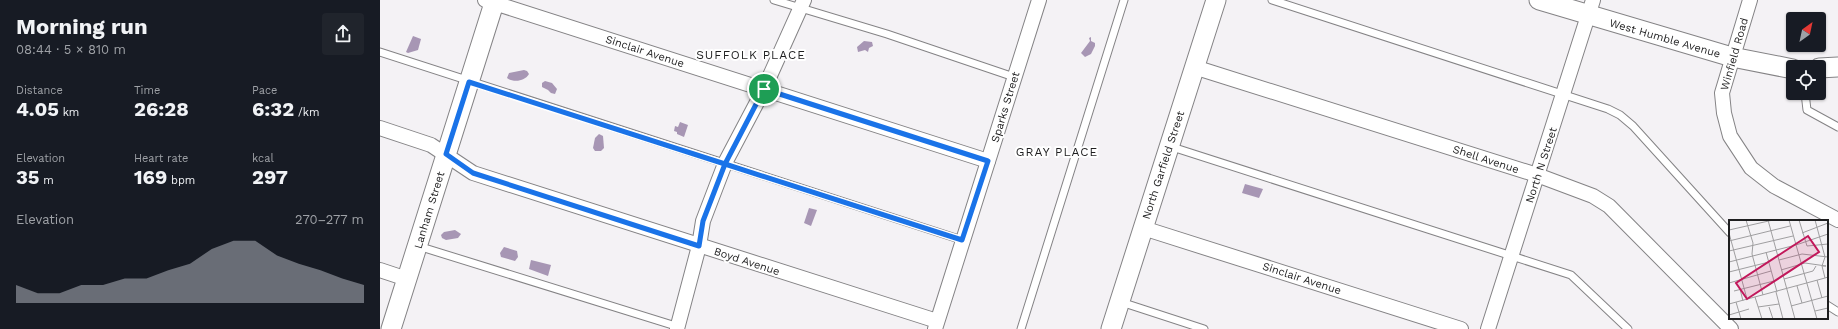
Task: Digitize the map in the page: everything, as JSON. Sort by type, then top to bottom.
[{"type":"street","name":"Sparks Street","points":[[936,325],[1039,0]]},
{"type":"street","name":"North Garfield Street","points":[[1111,329],[1216,0]]},
{"type":"street","name":"West Humble Avenue","points":[[1539,0],[1590,8],[1732,57],[1786,68]]},
{"type":"street","name":"Winfield Road","points":[[1750,0],[1722,93],[1724,113],[1730,136],[1751,168],[1774,186],[1838,220]]},
{"type":"street","name":"Lanham Street","points":[[391,329],[469,82],[491,1]]},
{"type":"street","name":"Sinclair Avenue","points":[[491,1],[988,161]]},
{"type":"street","points":[[680,328],[699,246],[703,221],[725,164],[764,89],[802,4]]},
{"type":"street","name":"North N Street","points":[[1488,329],[1590,8]]},
{"type":"street","name":"Shell Avenue","points":[[1194,67],[1537,176],[1593,196],[1609,206],[1731,329]]},
{"type":"street","points":[[1826,68],[1838,67]]},
{"type":"street","name":"Boyd Avenue","points":[[380,128],[431,145],[473,173],[936,325]]},
{"type":"street","name":"Sinclair Avenue","points":[[1143,228],[1461,329]]},
{"type":"street","points":[[380,270],[407,279]]},
{"type":"lane","points":[[774,0],[802,4],[1014,77]]},
{"type":"lane","points":[[1022,329],[1124,0]]},
{"type":"lane","points":[[1272,0],[1608,109],[1620,115],[1633,126],[1729,232]]},
{"type":"lane","points":[[380,52],[962,240]]},
{"type":"lane","points":[[1806,100],[1807,110],[1838,127]]},
{"type":"lane","points":[[1169,146],[1571,275],[1628,329]]},
{"type":"lane","points":[[418,246],[680,328]]},
{"type":"lane","points":[[1120,302],[1204,329]]},
{"type":"lane","points":[[1828,306],[1838,312]]},
{"type":"shaded area","points":[[413,36],[421,39],[418,50],[408,53],[406,52]]},
{"type":"shaded area","points":[[1091,37],[1091,41],[1095,43],[1095,46],[1091,54],[1085,57],[1081,53],[1090,41],[1089,38]]},
{"type":"shaded area","points":[[864,41],[872,42],[873,46],[869,48],[868,52],[865,50],[858,52],[857,47]]},
{"type":"shaded area","points":[[524,70],[529,74],[522,80],[516,81],[507,78],[509,73]]},
{"type":"shaded area","points":[[545,81],[552,83],[557,89],[555,94],[542,87],[542,83]]},
{"type":"shaded area","points":[[680,122],[688,125],[684,137],[674,131],[675,126],[678,127]]},
{"type":"shaded area","points":[[599,134],[603,136],[604,148],[601,151],[595,151],[593,148],[595,138]]},
{"type":"shaded area","points":[[1245,184],[1263,189],[1259,198],[1242,193]]},
{"type":"shaded area","points":[[809,208],[817,210],[811,226],[804,223]]},
{"type":"shaded area","points":[[455,230],[461,234],[458,238],[446,240],[442,238],[441,235],[444,232]]},
{"type":"shaded area","points":[[504,247],[517,251],[518,257],[515,261],[501,257],[500,253]]},
{"type":"shaded area","points":[[531,260],[551,265],[548,276],[529,269]]},
{"type":"district","name":"SUFFOLK PLACE","points":[[751,55]]},
{"type":"district","name":"GRAY PLACE","points":[[1057,152]]},
{"type":"route","points":[[764,89],[725,164],[469,82],[446,154],[473,173],[699,246],[703,221],[725,164],[962,240],[988,161],[764,89]]}]
